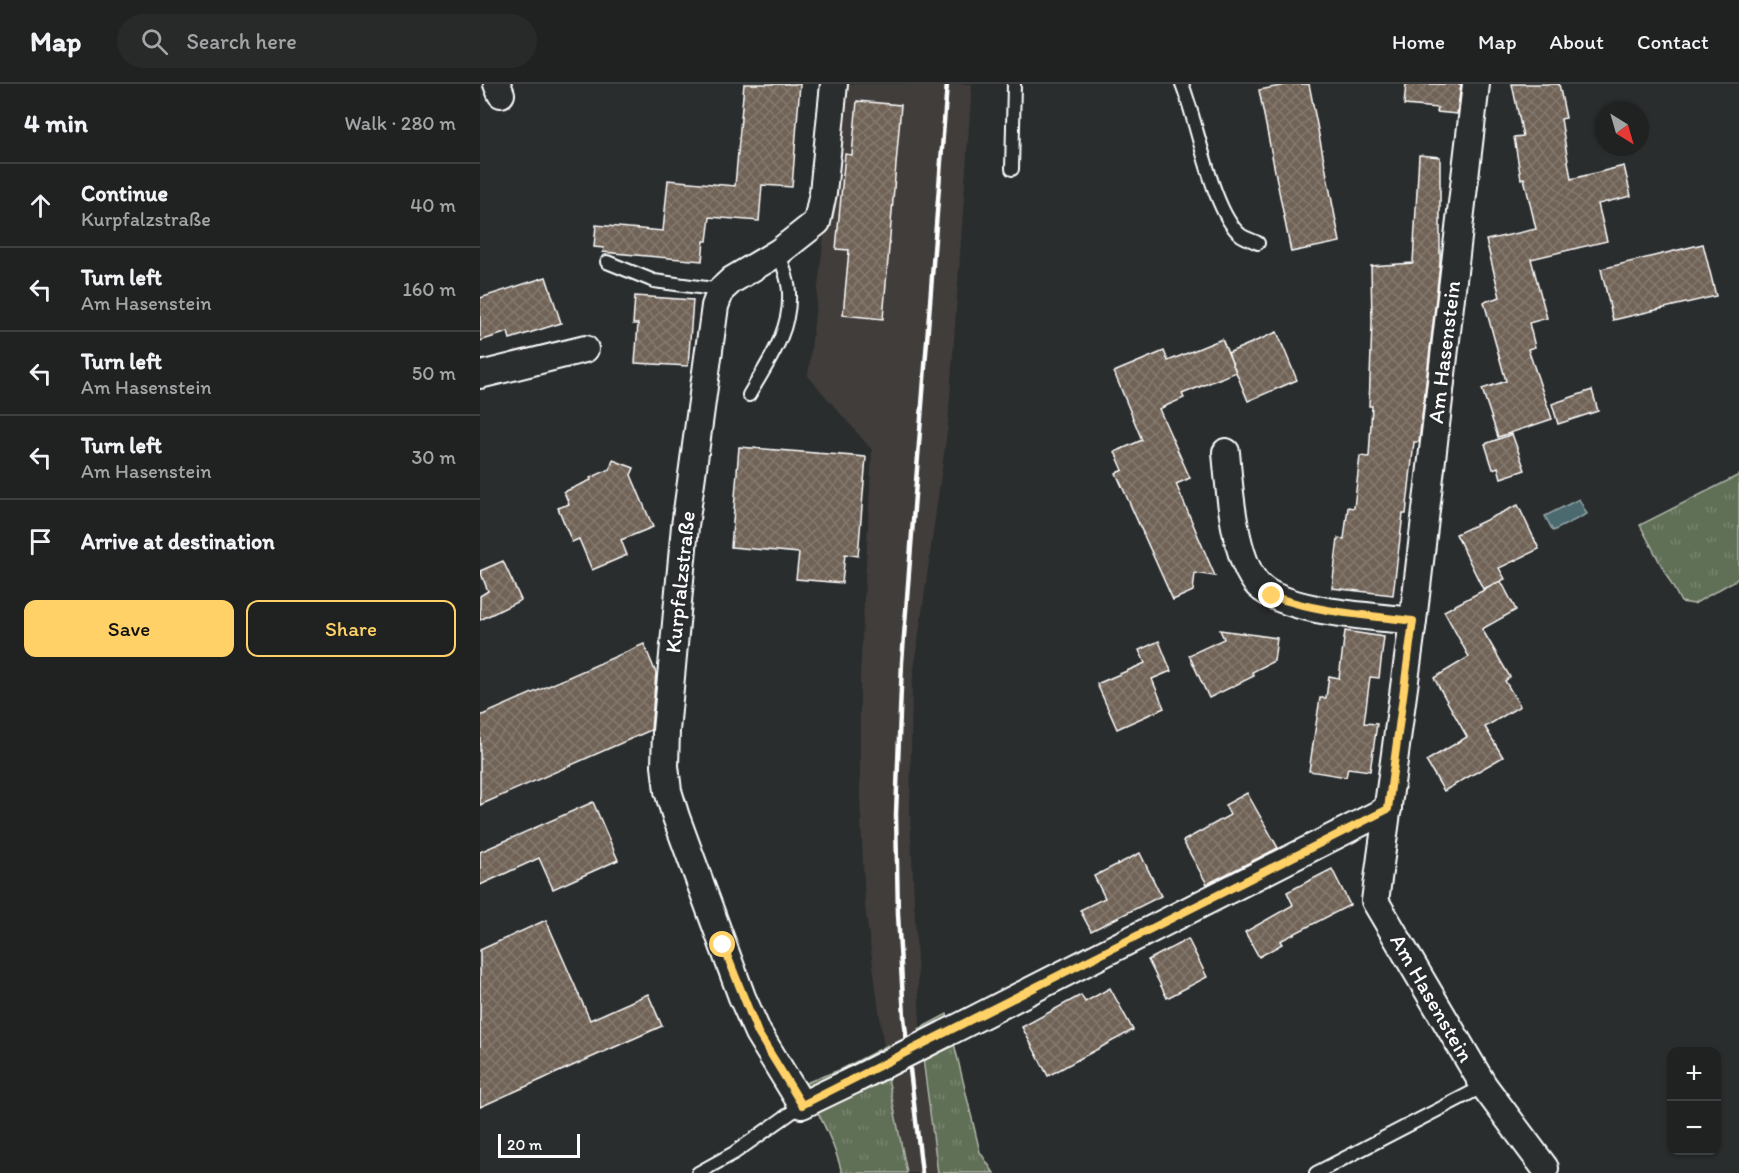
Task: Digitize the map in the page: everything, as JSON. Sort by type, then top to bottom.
[{"type":"street","points":[[721,290],[732,280],[779,252],[817,222],[823,193],[834,84]]},
{"type":"street","name":"Am Hasenstein","points":[[1476,84],[1413,621],[1375,901],[1484,1086],[1545,1168]]},
{"type":"street","name":"Kurpfalzstraße","points":[[721,290],[711,327],[685,526],[666,731],[665,766],[668,791],[676,817],[742,997],[758,1033],[802,1105]]},
{"type":"street","points":[[480,375],[585,349]]},
{"type":"street","points":[[1226,452],[1237,534],[1248,569],[1257,584],[1272,596],[1296,605],[1413,621]]},
{"type":"street","points":[[802,1105],[1388,809]]},
{"type":"lane","points":[[1012,169],[1014,84]]},
{"type":"lane","points":[[1182,84],[1218,199],[1236,230],[1258,243]]},
{"type":"lane","points":[[749,394],[780,343],[789,316],[789,291],[779,252]]},
{"type":"lane","points":[[607,262],[654,281],[721,290]]},
{"type":"lane","points":[[1316,1173],[1484,1086]]},
{"type":"lane","points":[[698,1173],[734,1153],[802,1105]]},
{"type":"shaded area","points":[[841,84],[972,84],[948,425],[912,684],[910,815],[922,1064],[938,1173],[907,1173],[888,1078],[865,906],[860,797],[860,677],[872,450],[808,376]]},
{"type":"green space","points":[[1739,475],[1739,578],[1694,604],[1681,602],[1640,525]]},
{"type":"green space","points":[[947,1014],[980,1152],[994,1173],[938,1173],[919,1029]]},
{"type":"green space","points":[[888,1045],[888,1078],[907,1173],[842,1173],[830,1138],[803,1084],[842,1069]]},
{"type":"water","points":[[1579,499],[1587,514],[1553,531],[1545,516]]},
{"type":"building","points":[[744,84],[800,84],[792,187],[762,185],[759,221],[710,217],[702,261],[603,252],[604,248],[594,247],[596,225],[663,231],[668,180],[735,186]]},
{"type":"building","points":[[1291,84],[1309,84],[1340,242],[1291,252],[1259,90]]},
{"type":"building","points":[[1406,84],[1461,84],[1457,114],[1437,112],[1438,108],[1404,105]]},
{"type":"building","points":[[1512,84],[1559,84],[1566,118],[1561,119],[1571,179],[1624,166],[1631,196],[1598,204],[1607,241],[1531,259],[1547,318],[1529,323],[1535,347],[1528,349],[1552,419],[1498,437],[1482,389],[1506,381],[1484,302],[1500,297],[1486,240],[1536,229],[1524,178],[1521,179],[1514,137],[1523,136]]},
{"type":"building","points":[[857,101],[901,105],[883,319],[843,315],[849,250],[836,249],[845,154],[852,155]]},
{"type":"building","points":[[1419,155],[1440,157],[1440,264],[1419,442],[1414,442],[1406,514],[1403,514],[1393,595],[1332,588],[1338,538],[1344,539],[1348,507],[1354,508],[1360,456],[1369,457],[1372,406],[1369,406],[1372,323],[1371,266],[1413,263]]},
{"type":"building","points":[[1703,244],[1716,296],[1613,320],[1601,269]]},
{"type":"building","points":[[546,277],[561,323],[510,339],[508,332],[480,341],[480,298]]},
{"type":"building","points":[[635,296],[693,300],[688,366],[635,363],[638,324],[633,324]]},
{"type":"building","points":[[1277,332],[1297,380],[1248,401],[1228,353]]},
{"type":"building","points":[[1222,339],[1236,372],[1182,394],[1184,398],[1159,409],[1190,478],[1176,484],[1215,576],[1195,573],[1193,591],[1173,600],[1116,473],[1123,470],[1115,452],[1142,440],[1114,372],[1164,351],[1168,361]]},
{"type":"building","points":[[1592,390],[1598,411],[1558,424],[1552,404]]},
{"type":"building","points":[[1512,434],[1525,470],[1501,478],[1498,467],[1493,469],[1485,444]]},
{"type":"building","points":[[739,447],[866,457],[858,556],[845,554],[842,583],[796,579],[799,553],[731,547]]},
{"type":"building","points":[[613,460],[634,468],[631,475],[653,527],[621,540],[627,555],[592,570],[579,539],[572,542],[558,508],[569,504],[564,492],[610,469]]},
{"type":"building","points":[[1518,505],[1539,549],[1499,568],[1505,579],[1483,589],[1456,534]]},
{"type":"building","points":[[503,561],[521,600],[480,620],[480,596],[488,591],[480,571]]},
{"type":"building","points":[[1501,581],[1516,610],[1482,629],[1510,677],[1505,681],[1520,706],[1485,727],[1503,757],[1444,791],[1426,761],[1467,737],[1434,678],[1469,657],[1444,611]]},
{"type":"building","points":[[1220,630],[1277,638],[1274,661],[1252,672],[1254,676],[1209,698],[1189,655],[1224,639]]},
{"type":"building","points":[[1345,631],[1384,637],[1379,678],[1370,677],[1364,723],[1377,724],[1370,771],[1348,768],[1346,777],[1309,771],[1320,698],[1326,698],[1329,676],[1339,678]]},
{"type":"building","points":[[1159,641],[1171,671],[1152,679],[1164,708],[1117,729],[1097,684],[1145,663],[1139,650]]},
{"type":"building","points":[[644,644],[656,673],[651,730],[480,805],[480,716]]},
{"type":"building","points":[[1247,793],[1278,848],[1207,884],[1183,841],[1230,815],[1225,805]]},
{"type":"building","points":[[593,802],[618,860],[553,889],[539,858],[480,885],[480,852]]},
{"type":"building","points":[[1140,853],[1161,896],[1091,931],[1080,910],[1105,898],[1094,876]]},
{"type":"building","points":[[1332,869],[1350,905],[1280,941],[1282,944],[1259,957],[1245,932],[1293,905],[1287,892]]},
{"type":"building","points":[[546,920],[590,1020],[648,994],[662,1026],[480,1107],[480,950]]},
{"type":"building","points":[[1188,939],[1207,977],[1167,998],[1148,960]]},
{"type":"building","points":[[1110,988],[1133,1030],[1048,1076],[1022,1027],[1081,995],[1085,1002]]},
{"type":"railway","points":[[922,1173],[904,1017],[898,914],[896,814],[902,662],[947,84]]},
{"type":"route","points":[[723,945],[758,1033],[802,1105],[1388,809],[1413,621],[1296,605],[1272,596]]}]
